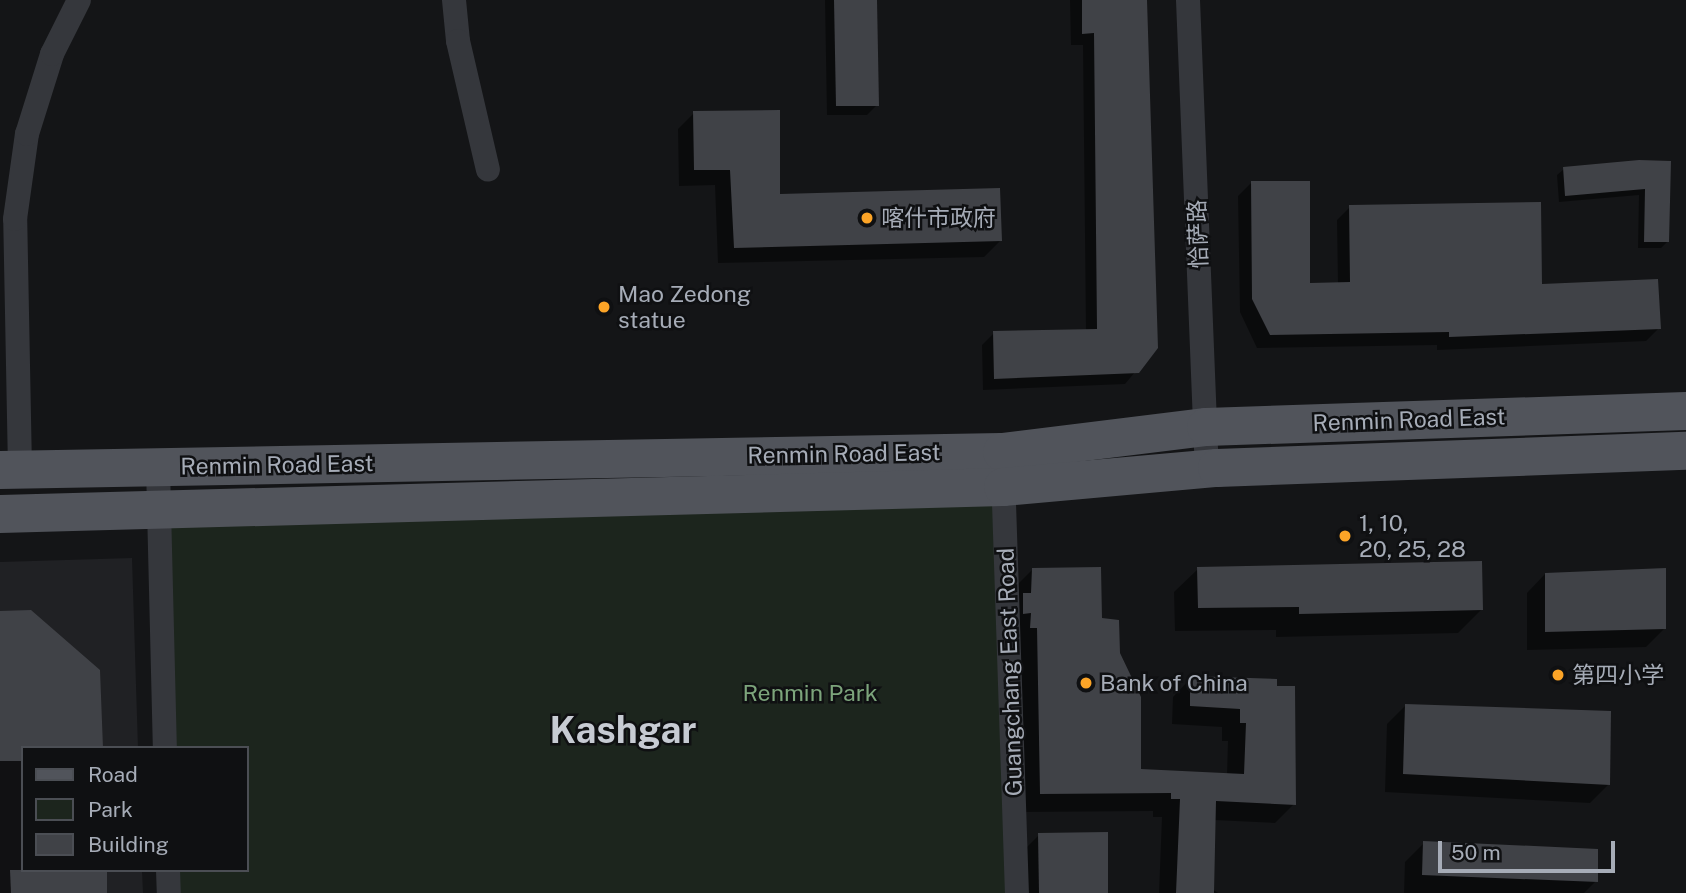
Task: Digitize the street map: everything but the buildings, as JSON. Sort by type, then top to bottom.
[{"type":"main road","name":"Renmin Road East","points":[[0,514],[158,512],[1003,469],[1206,427],[1686,411]]},
{"type":"main road","name":"Renmin Road East","points":[[10,469],[1208,469],[1686,451]]},
{"type":"street","points":[[10,469],[15,219],[27,134],[52,54],[79,0]]},
{"type":"street","points":[[454,0],[458,41],[488,170]]},
{"type":"street","name":"恰萨路","points":[[1188,0],[1208,469]]},
{"type":"street","points":[[158,467],[165,746]]},
{"type":"street","name":"Guangchang East Road","points":[[1003,469],[1017,893]]},
{"type":"street","points":[[168,872],[169,893]]},
{"type":"shaded area","points":[[132,558],[138,746],[21,746],[21,872],[142,872],[143,893],[0,893],[0,562]]},
{"type":"green space","name":"Renmin Park","points":[[1003,487],[1017,893],[169,893],[168,872],[248,872],[248,746],[165,746],[158,512]]},
{"type":"place","name":"喀什市政府","points":[[867,218]]},
{"type":"place","name":"Mao Zedong statue","points":[[604,307]]},
{"type":"place","name":"1, 10, 20, 25, 28","points":[[1345,536]]},
{"type":"place","name":"第四小学","points":[[1558,675]]},
{"type":"place","name":"Bank of China","points":[[1086,683]]},
{"type":"district","name":"Kashgar","points":[[623,730]]}]
